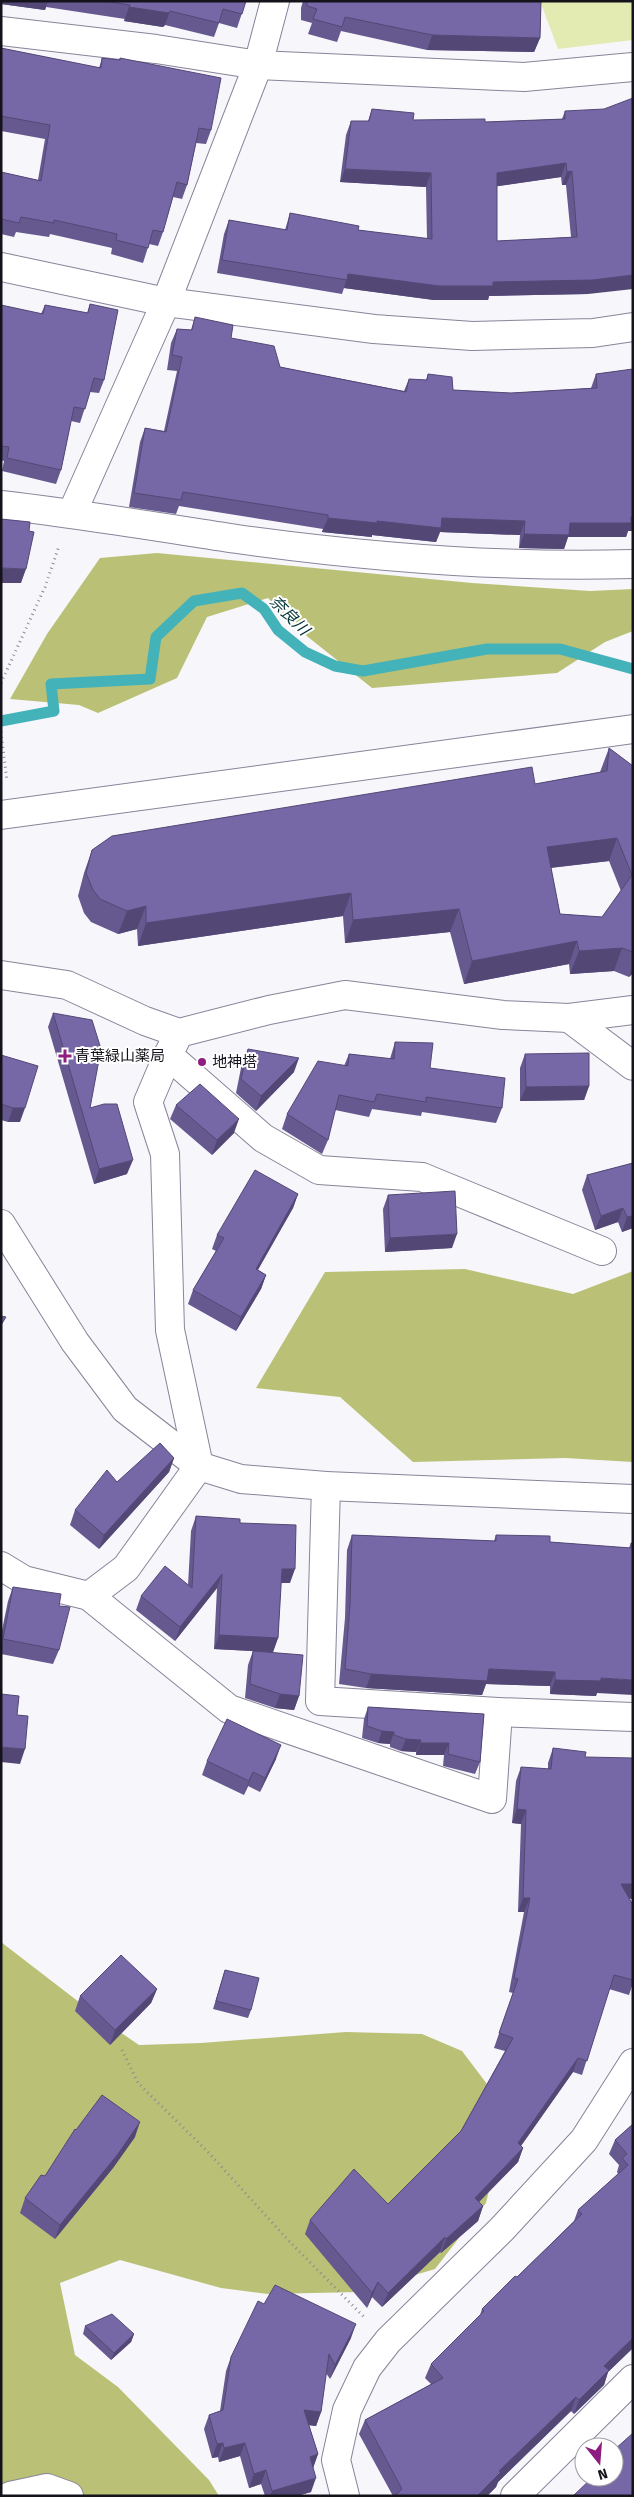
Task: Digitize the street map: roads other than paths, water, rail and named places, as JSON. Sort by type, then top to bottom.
[{"type":"street","points":[[72,513],[166,302],[258,65],[275,1]]},
{"type":"street","points":[[1,31],[156,49],[258,65],[524,77],[633,67]]},
{"type":"street","points":[[1,268],[166,302],[374,329],[472,336],[593,333],[633,327]]},
{"type":"street","points":[[1,505],[72,513],[238,539],[422,559],[633,564]]},
{"type":"street","points":[[6,815],[633,729]]},
{"type":"street","points":[[1,975],[68,985],[145,1021],[174,1044],[263,1138],[319,1170],[422,1177],[602,1251]]},
{"type":"street","points":[[89,1596],[126,1568],[199,1466],[170,1330],[165,1154],[148,1102],[174,1044],[269,1010],[345,995],[503,1015],[569,1018],[633,1010]]},
{"type":"street","points":[[569,1018],[633,1066]]},
{"type":"street","points":[[1,1224],[75,1342],[126,1409],[199,1466],[241,1478],[326,1486],[633,1499]]},
{"type":"street","points":[[326,1486],[320,1701],[498,1712],[633,1716]]},
{"type":"street","points":[[1,1566],[24,1580],[89,1596],[229,1709],[492,1799],[498,1712]]},
{"type":"street","points":[[345,2496],[336,2460],[347,2410],[367,2368],[388,2342],[502,2229],[584,2140],[633,2063]]},
{"type":"street","points":[[515,2496],[633,2379]]},
{"type":"street","points":[[10,2496],[47,2488],[69,2496]]},
{"type":"waterway","name":"奈良川","points":[[1,721],[54,711],[51,684],[150,679],[156,637],[194,601],[242,593],[264,609],[278,630],[305,652],[335,666],[363,671],[487,649],[560,649],[633,669]]},
{"type":"place","name":"青葉緑山薬局","points":[[65,1056]]},
{"type":"place","name":"地神塔","points":[[202,1062]]}]
